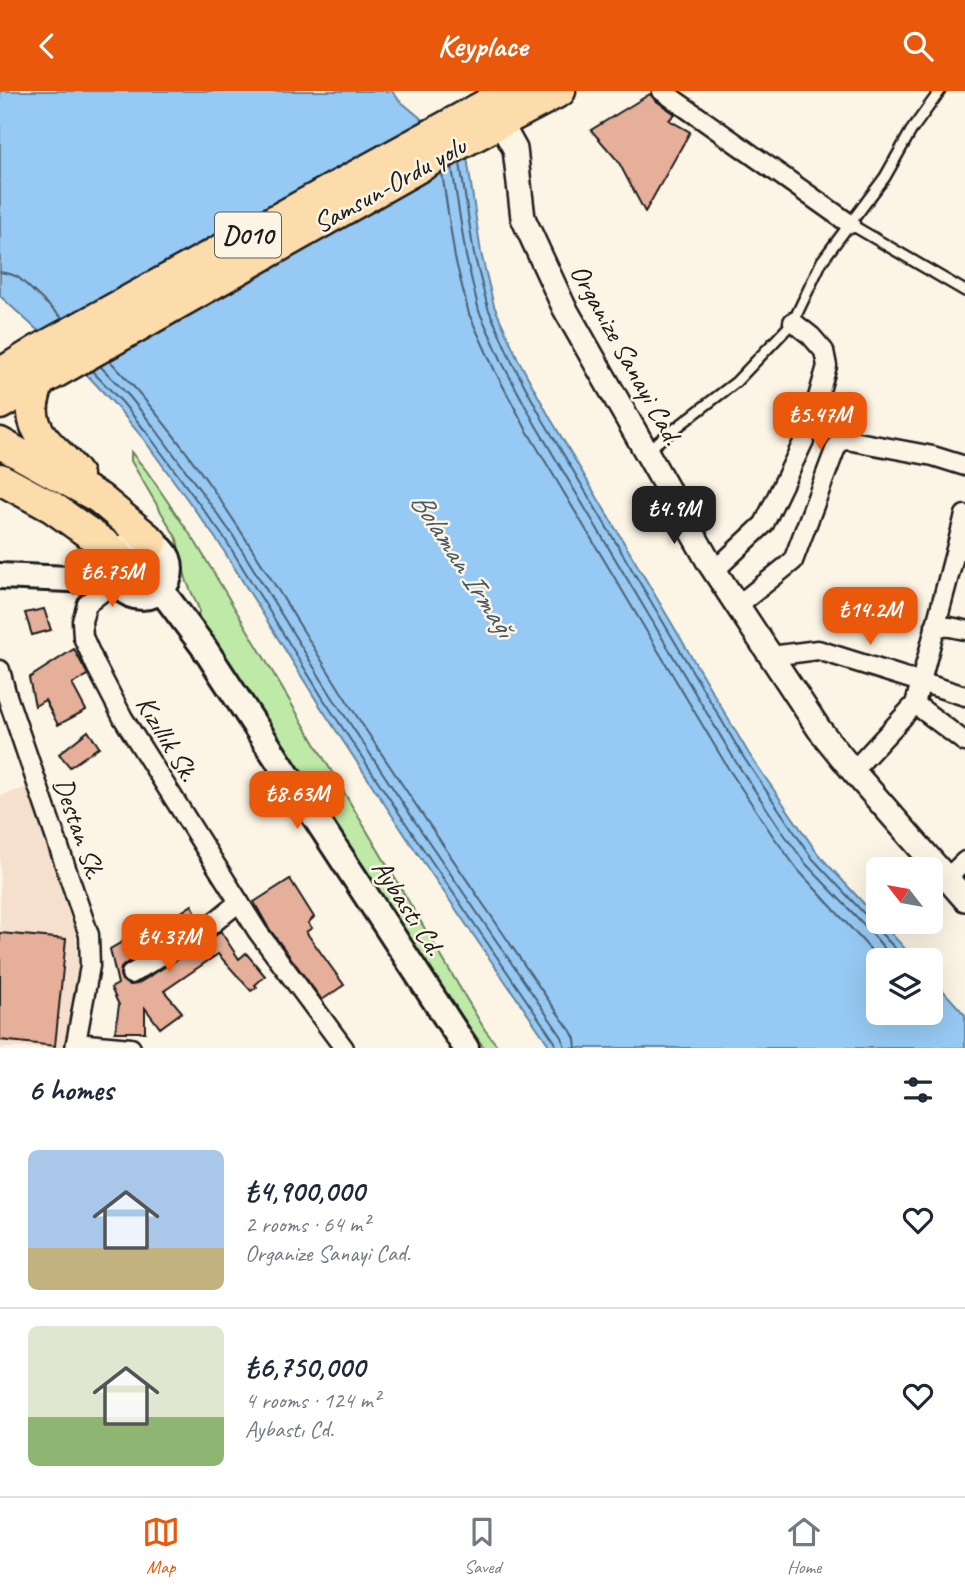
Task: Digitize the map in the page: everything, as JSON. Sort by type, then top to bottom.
[{"type":"highway","name":"Samsun-Ordu yolu","points":[[0,404],[42,369],[462,131],[510,91]]},
{"type":"highway","name":"Samsun-Ordu yolu","points":[[462,131],[500,122],[560,91]]},
{"type":"highway","name":"Samsun-Ordu yolu","points":[[0,374],[42,369]]},
{"type":"highway","points":[[42,369],[33,407],[34,423],[44,441],[72,468],[89,493]]},
{"type":"highway","points":[[0,443],[99,498],[152,542]]},
{"type":"highway","points":[[0,479],[52,506],[117,568]]},
{"type":"main road","points":[[142,540],[152,542],[167,554],[170,573],[167,582],[154,595],[145,597],[128,593],[121,588],[117,568],[124,547],[142,540]]},
{"type":"main road","points":[[0,576],[117,568]]},
{"type":"main road","name":"Aybastı Cd.","points":[[161,590],[203,646],[466,1048]]},
{"type":"street","points":[[662,91],[850,224]]},
{"type":"street","name":"Organize Sanayi Cad.","points":[[500,122],[514,149],[523,218],[564,307],[714,571],[819,729],[959,891]]},
{"type":"street","points":[[714,571],[764,524],[808,432],[827,366],[824,351],[793,321]]},
{"type":"street","points":[[737,606],[793,561],[839,442],[847,440],[933,456],[965,466]]},
{"type":"street","points":[[853,771],[915,704],[935,626],[958,568],[965,515]]},
{"type":"street","name":"Kızıllık Sk.","points":[[117,568],[87,604],[82,621],[83,637],[96,666],[123,718],[239,902],[336,1045]]},
{"type":"street","points":[[935,626],[965,630]]},
{"type":"street","points":[[771,656],[817,650],[965,696]]},
{"type":"street","name":"Destan Sk.","points":[[0,670],[4,697],[89,935],[90,966],[75,1046]]},
{"type":"street","points":[[915,704],[965,742]]},
{"type":"street","points":[[959,891],[965,861]]},
{"type":"street","points":[[131,974],[207,928],[239,902]]},
{"type":"street","points":[[75,1046],[131,1048]]},
{"type":"lane","points":[[646,451],[736,381],[793,321],[822,261],[885,177],[911,131],[940,91]]},
{"type":"lane","points":[[850,224],[965,291]]},
{"type":"shaded area","points":[[27,787],[75,930],[79,969],[65,1048],[0,1048],[0,796]]},
{"type":"green space","points":[[131,452],[196,543],[485,1030],[499,1048],[484,1048],[382,901],[198,621],[199,609],[187,582],[177,539],[131,461]]},
{"type":"water","name":"Bolaman Irmağı","points":[[0,91],[392,91],[399,100],[467,157],[481,253],[494,306],[518,359],[749,754],[818,854],[866,906],[866,935],[893,935],[904,948],[866,948],[866,1025],[943,1025],[943,990],[965,1015],[965,1048],[551,1048],[318,703],[219,543],[142,437],[90,378],[0,296]]},
{"type":"building","points":[[650,94],[675,114],[669,120],[690,132],[645,212],[618,161],[591,130]]},
{"type":"building","points":[[44,609],[51,630],[32,635],[25,613]]},
{"type":"building","points":[[74,649],[88,675],[72,684],[86,710],[58,725],[45,700],[35,706],[29,678]]},
{"type":"building","points":[[88,731],[99,747],[70,767],[59,754]]},
{"type":"building","points":[[290,879],[314,917],[308,923],[312,928],[306,932],[344,985],[322,1000],[268,927],[254,902]]},
{"type":"building","points":[[192,905],[199,919],[125,964],[121,968],[122,980],[131,985],[137,984],[221,932],[239,959],[246,953],[265,976],[251,991],[218,954],[164,991],[182,1012],[160,1028],[145,1008],[145,1032],[115,1032],[119,1005],[111,988],[118,984],[110,949],[131,937],[133,941],[150,933]]},
{"type":"building","points":[[0,933],[66,939],[55,1046],[0,1040]]}]
